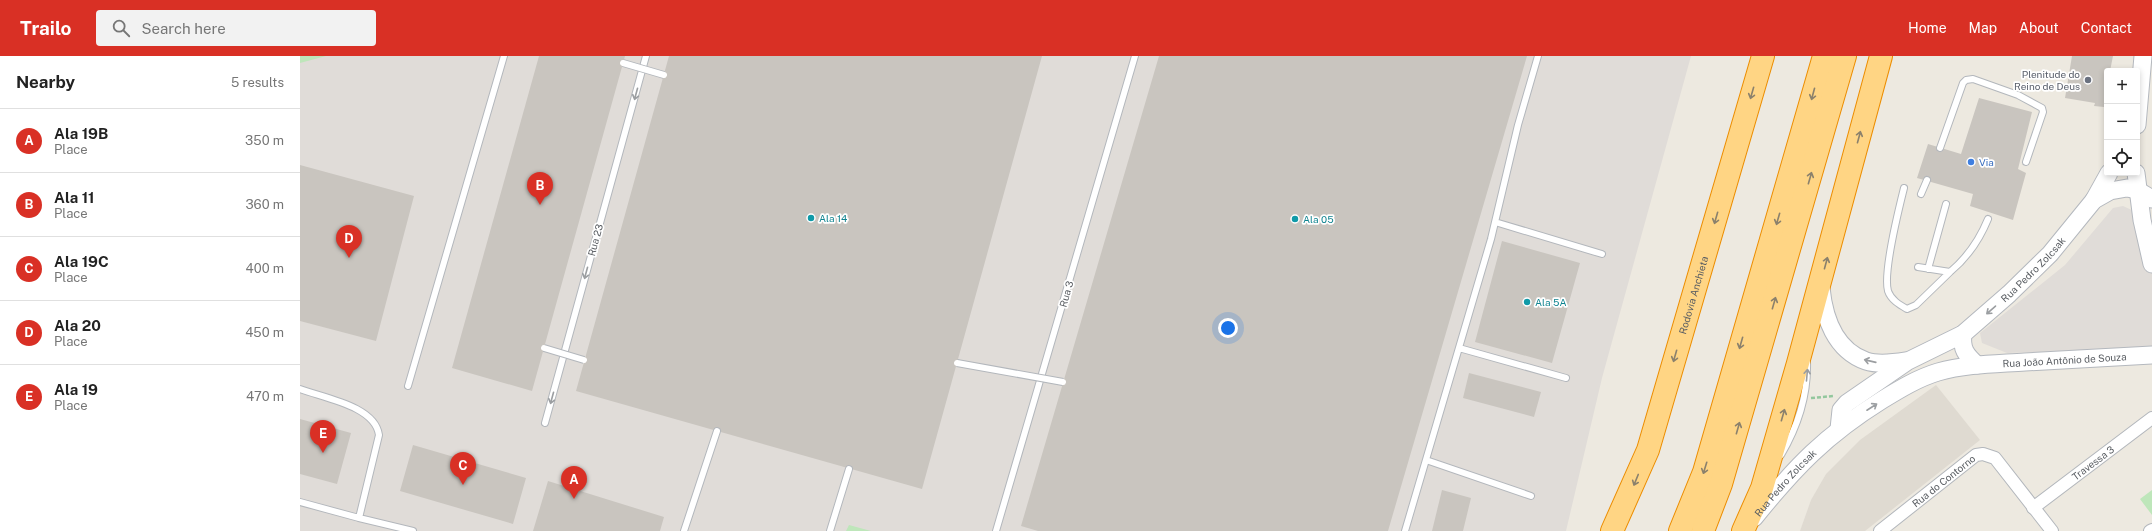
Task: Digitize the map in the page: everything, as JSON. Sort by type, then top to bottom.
[{"type":"highway","name":"Rodovia Anchieta","points":[[1612,531],[1630,494],[1648,450],[1763,56]]},
{"type":"highway","points":[[1680,531],[1704,472],[1824,56]]},
{"type":"highway","points":[[1703,531],[1721,484],[1845,56]]},
{"type":"highway","points":[[1744,531],[1762,488],[1807,332],[1881,56]]},
{"type":"main road","points":[[2140,85],[2143,56]]},
{"type":"main road","points":[[2094,200],[2107,176]]},
{"type":"main road","points":[[2136,176],[2137,190],[2152,264]]},
{"type":"main road","name":"Rua Pedro Zolcsak","points":[[1908,361],[1963,334],[2009,294],[2050,254],[2094,200],[2119,188],[2137,190],[2152,198]]},
{"type":"main road","points":[[1820,283],[1823,309],[1827,321],[1834,335],[1852,353],[1866,361],[1878,363],[1908,361]]},
{"type":"main road","points":[[1963,334],[1962,345],[1964,352],[1977,365]]},
{"type":"main road","name":"Rua João Antônio de Souza","points":[[1977,365],[2152,355]]},
{"type":"main road","points":[[1839,429],[1841,410],[1848,403],[1908,361]]},
{"type":"main road","name":"Rua Pedro Zolcsak","points":[[1744,531],[1785,480],[1839,429],[1894,393],[1924,377],[1940,371],[1977,365]]},
{"type":"street","name":"Travessa 3","points":[[2033,508],[2152,418]]},
{"type":"street","name":"Rua do Contorno","points":[[1880,531],[1976,455],[1983,454],[1995,458],[2052,531]]},
{"type":"lane","points":[[408,386],[504,56]]},
{"type":"lane","name":"Rua 23","points":[[545,423],[646,56]]},
{"type":"lane","name":"Rua 3","points":[[996,531],[1135,56]]},
{"type":"lane","points":[[1405,531],[1495,222],[1518,125],[1538,56]]},
{"type":"lane","points":[[623,63],[664,75]]},
{"type":"lane","points":[[1940,148],[1963,83],[1966,80],[1973,79],[2018,95],[2042,108],[2043,112],[2026,162]]},
{"type":"lane","points":[[1921,194],[1926,180]]},
{"type":"lane","points":[[1904,188],[1887,275],[1888,291],[1896,303],[1907,309],[1916,305],[1950,272],[1965,260],[1977,243],[1988,219]]},
{"type":"lane","points":[[1928,269],[1946,204]]},
{"type":"lane","points":[[1495,222],[1602,254]]},
{"type":"lane","points":[[1918,268],[1950,272]]},
{"type":"lane","points":[[544,348],[584,360]]},
{"type":"lane","points":[[1459,348],[1566,378]]},
{"type":"lane","points":[[957,363],[1063,382]]},
{"type":"lane","points":[[300,389],[363,411],[378,427],[379,443],[360,518]]},
{"type":"lane","points":[[684,531],[717,431]]},
{"type":"lane","points":[[1426,460],[1531,496]]},
{"type":"lane","points":[[830,531],[848,469]]},
{"type":"lane","points":[[300,502],[413,531]]},
{"type":"shaded area","points":[[300,56],[1691,56],[1602,378],[1566,531],[300,531]]},
{"type":"shaded area","points":[[2123,206],[2136,212],[2152,273],[2152,348],[2007,353],[1982,343],[1980,333],[2065,265],[2113,208]]},
{"type":"shaded area","points":[[1936,385],[1980,440],[1865,531],[1800,531],[1811,500],[1826,474],[1860,440]]},
{"type":"green space","points":[[300,56],[326,56],[300,63]]},
{"type":"green space","points":[[2152,490],[2152,515],[2140,499]]},
{"type":"green space","points":[[849,525],[871,531],[846,531]]},
{"type":"building","points":[[539,56],[625,56],[532,391],[452,368]]},
{"type":"building","name":"Ala 14","points":[[669,56],[1042,56],[922,489],[576,391]]},
{"type":"building","name":"Ala 05","points":[[1159,56],[1527,56],[1388,531],[1038,531],[1021,526]]},
{"type":"building","name":"Plenitude do Reino de Deus","points":[[2072,56],[2113,56],[2111,68],[2104,68],[2104,107],[2094,106],[2095,103],[2065,98]]},
{"type":"building","name":"Via","points":[[1979,98],[2032,112],[2018,169],[2026,173],[2013,220],[1970,206],[1973,194],[1917,178],[1928,144],[1961,154]]},
{"type":"building","points":[[300,165],[414,196],[376,341],[300,321]]},
{"type":"building","name":"Ala 5A","points":[[1502,241],[1580,263],[1552,363],[1475,342]]},
{"type":"building","points":[[1469,373],[1541,392],[1534,417],[1463,398]]},
{"type":"building","points":[[300,419],[351,433],[337,484],[300,474]]},
{"type":"building","points":[[413,445],[526,478],[513,524],[400,491]]},
{"type":"building","points":[[548,481],[664,517],[660,531],[533,531]]},
{"type":"building","points":[[1442,490],[1471,498],[1463,531],[1432,531]]},
{"type":"place","name":"Plenitude do Reino de Deus","points":[[2088,80]]},
{"type":"place","name":"Via","points":[[1971,162]]},
{"type":"place","name":"Ala 11","points":[[540,205]]},
{"type":"place","name":"Ala 14","points":[[811,218]]},
{"type":"place","name":"Ala 05","points":[[1295,219]]},
{"type":"place","name":"Ala 20","points":[[349,258]]},
{"type":"place","name":"Ala 5A","points":[[1527,302]]},
{"type":"place","name":"Ala 19","points":[[323,453]]},
{"type":"place","name":"Ala 19C","points":[[463,485]]},
{"type":"place","name":"Ala 19B","points":[[574,499]]}]
